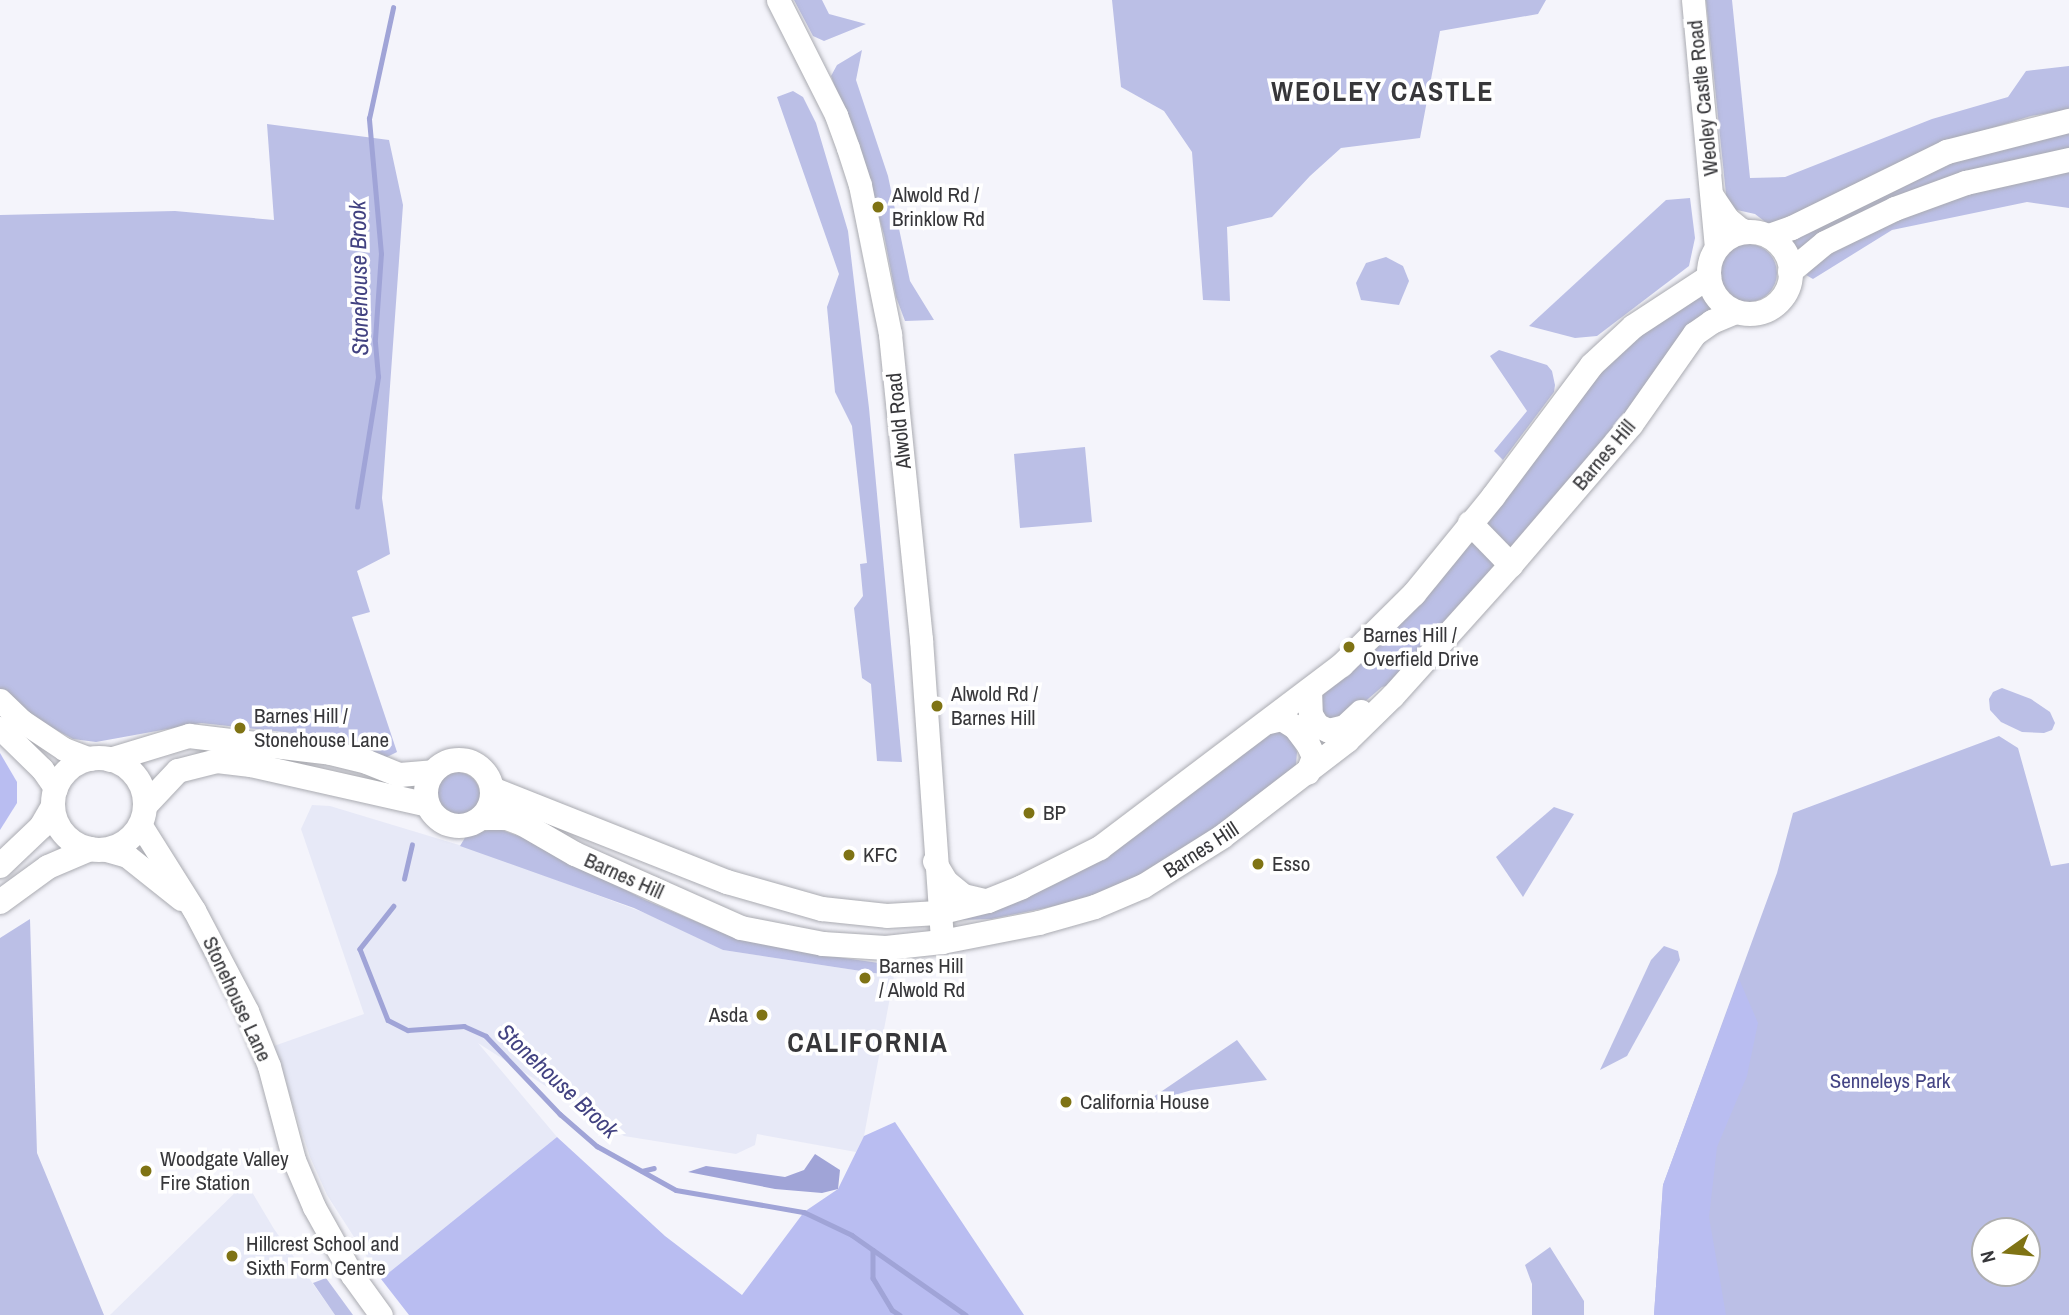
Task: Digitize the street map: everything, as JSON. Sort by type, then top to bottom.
[{"type":"main road","points":[[1759,234],[1781,246],[1791,281],[1781,300],[1755,313],[1736,312],[1723,304],[1709,277],[1716,247],[1759,234],[1793,228],[1947,152],[2069,121]]},
{"type":"main road","points":[[1790,272],[1825,243],[1895,209],[1966,183],[2069,160]]},
{"type":"main road","name":"Barnes Hill","points":[[492,789],[727,882],[822,909],[887,916],[938,913],[988,901],[1061,870],[1100,848],[1342,665],[1415,594],[1592,365],[1633,327],[1709,277]]},
{"type":"main road","name":"Barnes Hill","points":[[481,818],[507,818],[523,824],[575,854],[741,928],[823,944],[886,948],[942,942],[1039,923],[1095,907],[1144,886],[1237,826],[1308,773],[1393,696],[1511,565],[1631,425],[1695,334],[1712,322],[1736,312]]},
{"type":"main road","points":[[1470,523],[1511,565]]},
{"type":"main road","points":[[1310,690],[1311,715],[1318,726],[1329,730],[1345,727],[1378,696],[1393,696]]},
{"type":"main road","points":[[1269,722],[1282,719],[1295,727],[1314,757],[1308,773]]},
{"type":"main road","points":[[0,866],[41,827],[69,770],[189,736],[331,753],[368,762],[400,775],[433,772]]},
{"type":"main road","points":[[464,759],[484,770],[492,789],[492,800],[481,818],[472,824],[452,825],[436,816],[428,805],[426,792],[433,772],[445,762],[464,759]]},
{"type":"main road","points":[[100,760],[136,777],[143,815]]},
{"type":"main road","points":[[0,902],[48,867],[126,841],[178,771],[217,761],[251,765],[428,805]]},
{"type":"main road","points":[[55,798],[64,834],[98,849]]},
{"type":"street","name":"Alwold Road","points":[[778,0],[835,115],[860,184],[890,334],[921,639],[934,861],[942,942]]},
{"type":"street","name":"Weoley Castle Road","points":[[1693,0],[1716,247]]},
{"type":"street","name":"Weoley Castle Road","points":[[1713,197],[1727,218],[1740,229],[1759,234]]},
{"type":"street","points":[[0,700],[22,721],[64,749],[100,760]]},
{"type":"street","points":[[0,728],[42,769],[55,798]]},
{"type":"street","name":"Stonehouse Lane","points":[[143,815],[247,1011],[269,1066],[294,1160],[314,1207],[352,1275],[381,1315]]},
{"type":"street","name":"Stonehouse Lane","points":[[98,849],[127,856],[194,910]]},
{"type":"street","points":[[934,861],[946,881],[962,895],[988,901]]},
{"type":"shaded area","points":[[0,753],[17,782],[17,803],[0,830]]},
{"type":"shaded area","points":[[312,805],[330,806],[479,851],[658,918],[723,950],[894,976],[864,1136],[856,1152],[757,1134],[755,1145],[736,1154],[624,1136],[478,1043],[557,1137],[381,1279],[327,1195],[310,1157],[274,1046],[364,1014],[301,829]]},
{"type":"shaded area","points":[[1739,979],[1758,1023],[1747,1076],[1717,1147],[1709,1217],[1726,1315],[1654,1315],[1663,1185]]},
{"type":"shaded area","points":[[895,1122],[1024,1315],[409,1315],[381,1279],[557,1137],[665,1236],[742,1295],[804,1212],[838,1189],[864,1136]]},
{"type":"shaded area","points":[[815,1154],[840,1170],[838,1189],[822,1193],[775,1189],[688,1172],[706,1166],[785,1177],[804,1170]]},
{"type":"shaded area","name":"Hillcrest School and Sixth Form Centre","points":[[246,1182],[274,1229],[335,1315],[110,1315]]},
{"type":"green space","points":[[794,0],[822,0],[829,14],[866,24],[824,41],[813,36]]},
{"type":"green space","points":[[1112,0],[1546,0],[1538,14],[1440,31],[1420,138],[1341,148],[1310,176],[1272,217],[1227,227],[1230,301],[1203,300],[1192,152],[1164,111],[1121,87]]},
{"type":"green space","points":[[1706,0],[1732,0],[1750,178],[1785,177],[1932,119],[2008,97],[2026,71],[2069,66],[2069,110],[2031,116],[1966,136],[1790,218],[1768,224],[1755,214],[1737,210],[1727,204]]},
{"type":"green space","points":[[862,50],[856,80],[888,176],[910,281],[934,320],[905,321],[896,297],[884,235],[866,172],[831,76],[837,65]]},
{"type":"green space","points":[[793,91],[803,97],[816,123],[848,231],[869,408],[902,762],[877,761],[871,684],[862,678],[854,608],[863,596],[860,564],[867,563],[852,426],[835,392],[827,307],[839,274],[777,97]]},
{"type":"green space","points":[[267,124],[389,140],[403,205],[382,498],[390,554],[357,571],[370,612],[352,617],[397,752],[383,759],[293,733],[201,723],[96,742],[73,739],[17,709],[0,693],[0,215],[175,211],[274,220]]},
{"type":"green space","points":[[2069,128],[2069,148],[1811,241],[1792,254],[1782,240],[1944,158]]},
{"type":"green space","points":[[2069,170],[2069,208],[2027,202],[1892,230],[1813,279],[1806,275],[1838,243],[1968,187]]},
{"type":"green space","points":[[1690,198],[1695,238],[1689,266],[1597,336],[1575,338],[1529,326],[1666,200]]},
{"type":"green space","points":[[1742,244],[1754,244],[1769,252],[1777,267],[1777,279],[1769,294],[1754,302],[1742,302],[1727,294],[1719,279],[1719,267],[1727,252]]},
{"type":"green space","points":[[1386,257],[1403,266],[1409,281],[1399,305],[1361,300],[1356,283],[1366,263]]},
{"type":"green space","points":[[1701,290],[1714,310],[1609,438],[1394,684],[1382,687],[1341,722],[1327,721],[1318,701],[1605,361]]},
{"type":"green space","points":[[1499,350],[1547,365],[1552,371],[1555,385],[1554,392],[1503,460],[1494,451],[1527,411],[1490,356]]},
{"type":"green space","points":[[1085,447],[1092,522],[1020,528],[1014,454]]},
{"type":"green space","points":[[2002,688],[2031,699],[2050,712],[2055,723],[2052,730],[2044,733],[2022,732],[2001,722],[1990,710],[1989,699],[1993,692]]},
{"type":"green space","points":[[1269,729],[1282,730],[1293,742],[1297,752],[1296,765],[1217,828],[1152,869],[1093,896],[1065,904],[991,919],[961,920]]},
{"type":"green space","name":"Senneleys Park","points":[[1999,736],[2018,748],[2051,866],[2069,863],[2069,1315],[1654,1315],[1663,1185],[1777,873],[1793,813]]},
{"type":"green space","points":[[457,772],[474,778],[480,795],[474,812],[457,818],[440,812],[434,795],[440,778]]},
{"type":"green space","points":[[1554,807],[1574,814],[1523,897],[1496,857]]},
{"type":"green space","points":[[496,828],[532,841],[645,900],[721,932],[830,956],[893,965],[894,976],[723,950],[634,908],[460,846],[466,836]]},
{"type":"green space","points":[[30,919],[37,1153],[104,1315],[0,1315],[0,938]]},
{"type":"green space","points":[[1664,946],[1678,951],[1680,960],[1627,1056],[1600,1070],[1651,960]]},
{"type":"green space","points":[[1237,1040],[1267,1080],[1192,1090],[1143,1104]]},
{"type":"green space","points":[[1550,1247],[1584,1301],[1584,1315],[1532,1315],[1532,1284],[1525,1265]]},
{"type":"green space","points":[[326,1278],[353,1315],[335,1315],[313,1283]]},
{"type":"waterway","name":"Stonehouse Brook","points":[[357,507],[378,377],[375,339],[381,254],[369,119],[393,8]]},
{"type":"waterway","name":"Stonehouse Brook","points":[[404,879],[412,845]]},
{"type":"waterway","name":"Stonehouse Brook","points":[[394,906],[360,949],[388,1020],[408,1030],[464,1026],[486,1036],[560,1114],[597,1146],[676,1190],[804,1212],[852,1235],[966,1315]]},
{"type":"waterway","points":[[642,1171],[654,1168]]},
{"type":"waterway","points":[[873,1250],[873,1278],[892,1310],[900,1315]]},
{"type":"place","name":"Alwold Rd / Brinklow Rd","points":[[878,207]]},
{"type":"place","name":"Barnes Hill / Overfield Drive","points":[[1349,647]]},
{"type":"place","name":"Alwold Rd / Barnes Hill","points":[[937,706]]},
{"type":"place","name":"Barnes Hill / Stonehouse Lane","points":[[240,728]]},
{"type":"place","name":"BP","points":[[1029,813]]},
{"type":"place","name":"KFC","points":[[849,855]]},
{"type":"place","name":"Esso","points":[[1258,864]]},
{"type":"place","name":"Barnes Hill / Alwold Rd","points":[[865,978]]},
{"type":"place","name":"Asda","points":[[762,1015]]},
{"type":"place","name":"California House","points":[[1066,1102]]},
{"type":"place","name":"Woodgate Valley Fire Station","points":[[146,1171]]},
{"type":"place","name":"Hillcrest School and Sixth Form Centre","points":[[232,1256]]},
{"type":"district","name":"WEOLEY CASTLE","points":[[1383,91]]},
{"type":"district","name":"CALIFORNIA","points":[[868,1042]]}]
